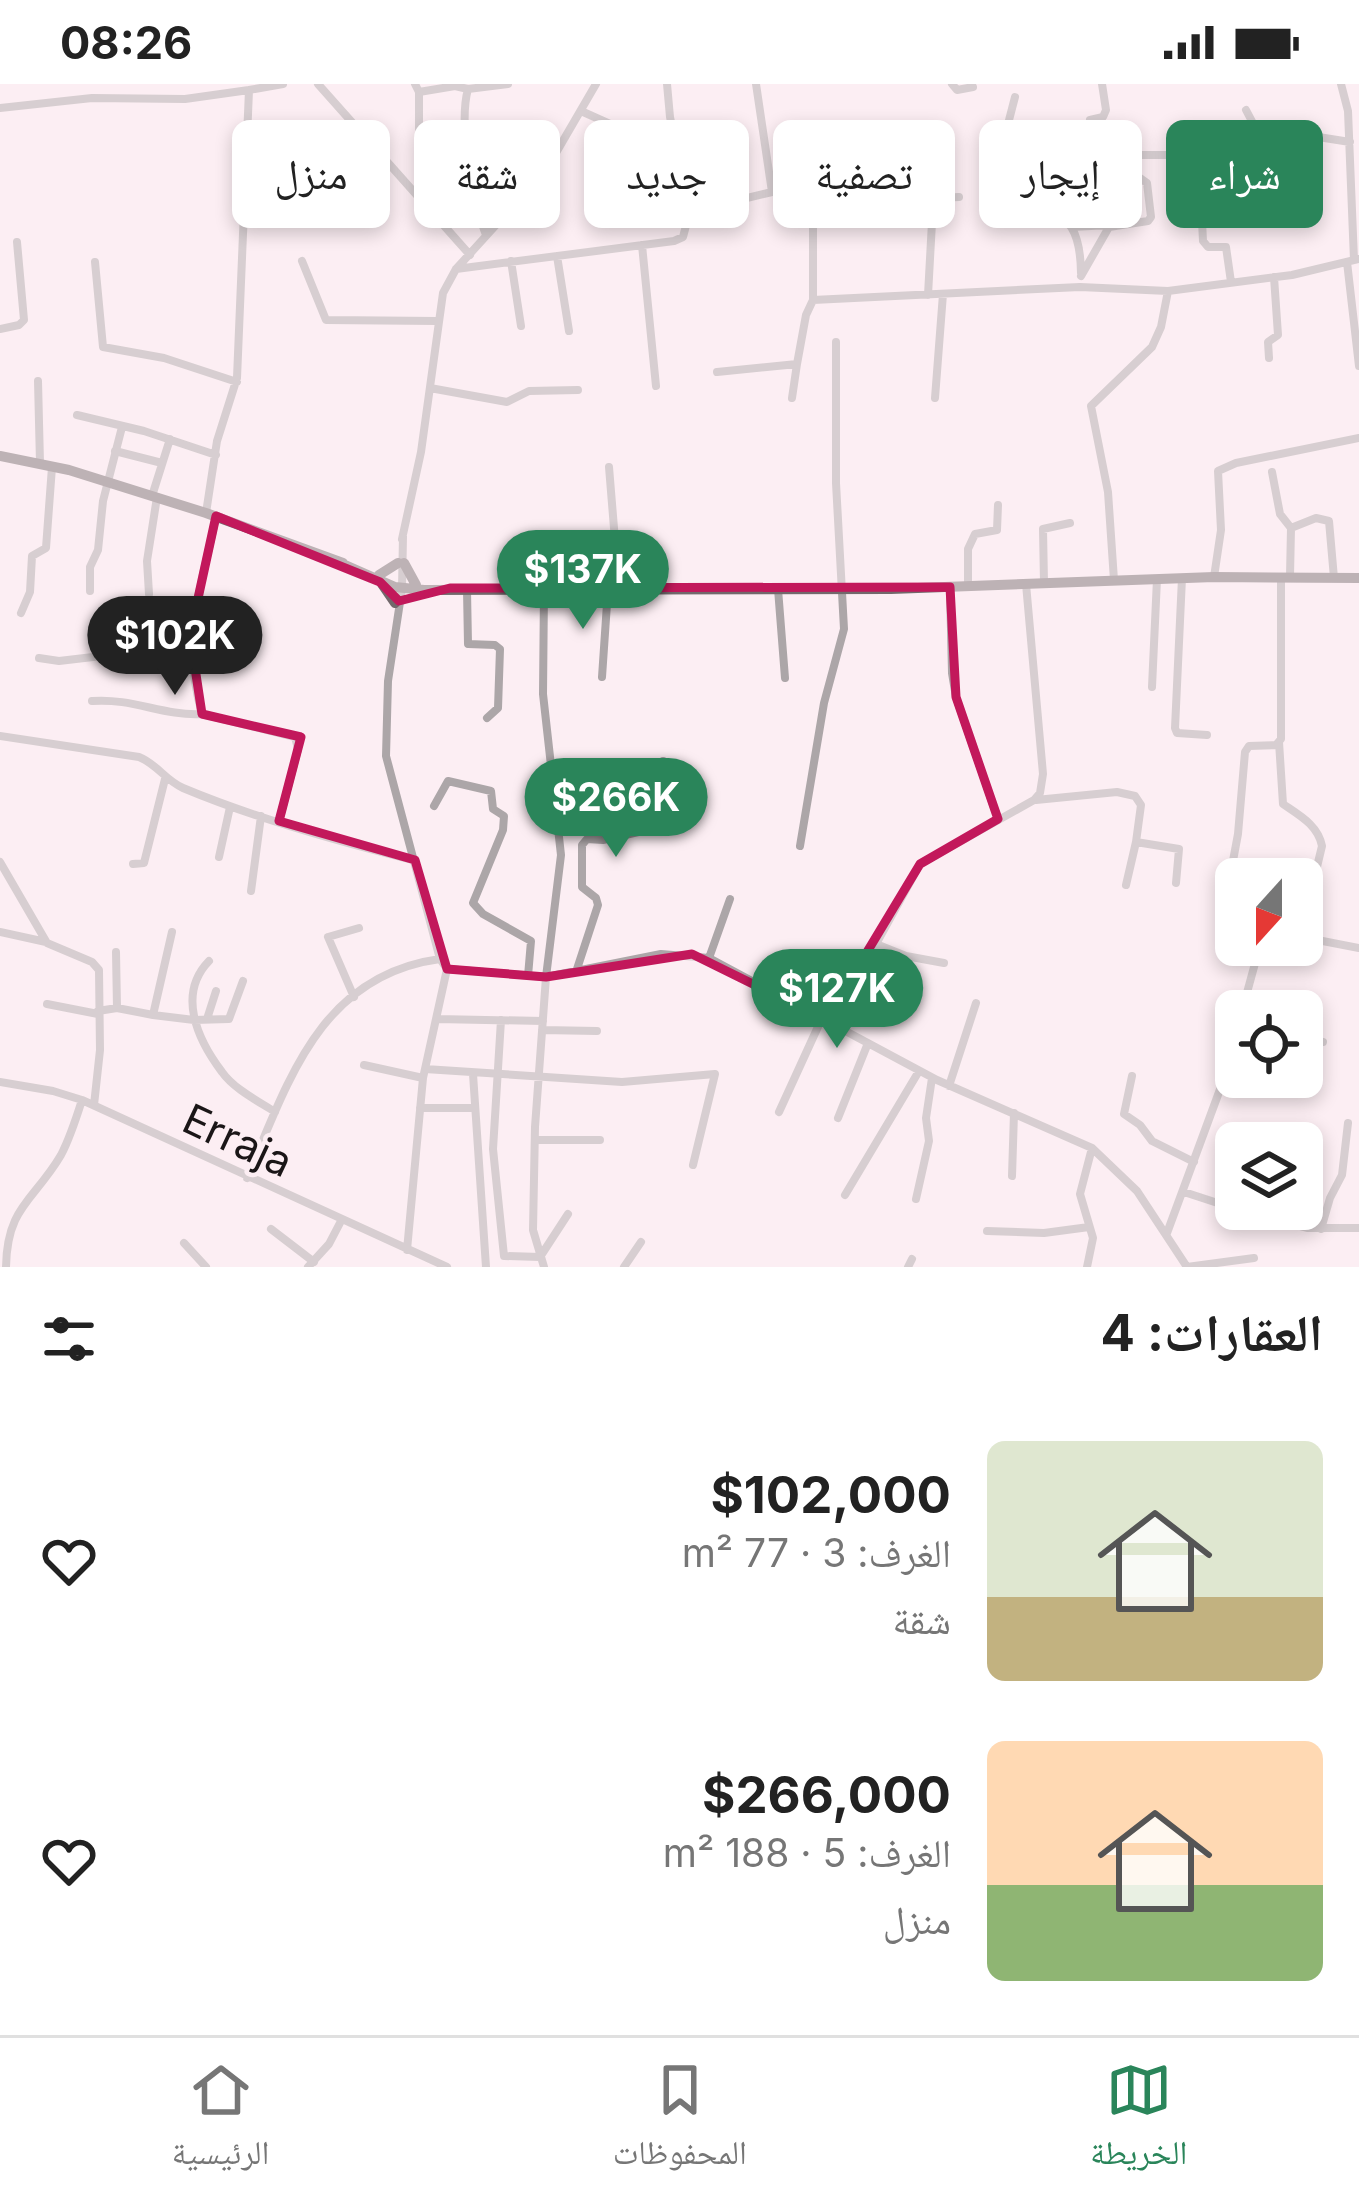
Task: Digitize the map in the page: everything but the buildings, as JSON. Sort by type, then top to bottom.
[{"type":"main road","points":[[0,457],[46,464],[211,514],[403,590],[843,589],[1214,577],[1359,578]]},
{"type":"main road","points":[[379,579],[401,563]]},
{"type":"main road","points":[[401,563],[403,590]]},
{"type":"main road","points":[[379,579],[403,590]]},
{"type":"street","points":[[90,84],[92,98]]},
{"type":"street","points":[[0,108],[92,98],[184,99],[283,84]]},
{"type":"street","points":[[317,84],[470,255]]},
{"type":"street","points":[[419,120],[417,88],[508,84]]},
{"type":"street","points":[[407,1250],[424,1073],[447,969],[440,959],[386,756],[388,681],[403,590],[403,536],[437,321],[443,293],[456,269],[546,170],[596,84]]},
{"type":"street","points":[[667,84],[671,120]]},
{"type":"street","points":[[756,84],[772,192]]},
{"type":"street","points":[[952,84],[957,90],[974,87]]},
{"type":"street","points":[[1090,120],[1103,117],[1106,110],[1102,84]]},
{"type":"street","points":[[1341,84],[1350,142],[1359,366]]},
{"type":"street","points":[[468,89],[469,150],[487,236]]},
{"type":"street","points":[[202,714],[190,635],[222,421],[236,382],[249,90]]},
{"type":"street","points":[[1009,120],[1015,97]]},
{"type":"street","points":[[1246,110],[1255,127],[1350,142]]},
{"type":"street","points":[[581,112],[600,120]]},
{"type":"street","points":[[1142,179],[1147,183],[1151,217],[1142,222]]},
{"type":"street","points":[[456,269],[680,239],[688,218],[697,210],[806,187],[813,190],[813,300],[806,315],[792,398]]},
{"type":"street","points":[[928,295],[933,204],[938,198],[958,197]]},
{"type":"street","points":[[1073,228],[1081,244],[1080,282]]},
{"type":"street","points":[[1080,282],[1110,228]]},
{"type":"street","points":[[1202,228],[1208,247],[1226,247],[1231,282]]},
{"type":"street","points":[[0,329],[24,320],[17,242]]},
{"type":"street","points":[[642,245],[656,386]]},
{"type":"street","points":[[557,256],[568,331]]},
{"type":"street","points":[[813,300],[1080,282],[1168,292],[1353,260]]},
{"type":"street","points":[[302,261],[326,320],[437,321]]},
{"type":"street","points":[[511,261],[521,326]]},
{"type":"street","points":[[95,262],[103,347],[164,358],[236,382]]},
{"type":"street","points":[[1269,358],[1268,342],[1278,334],[1274,277]]},
{"type":"street","points":[[1114,580],[1108,492],[1091,406],[1151,347],[1161,327],[1168,292]]},
{"type":"street","points":[[935,398],[943,294]]},
{"type":"street","points":[[800,847],[824,703],[843,637],[836,342]]},
{"type":"street","points":[[717,371],[797,364]]},
{"type":"street","points":[[21,613],[30,592],[32,556],[46,548],[46,464],[38,381]]},
{"type":"street","points":[[430,388],[500,402],[530,391],[578,390]]},
{"type":"street","points":[[77,416],[216,455]]},
{"type":"street","points":[[90,591],[90,568],[98,550],[122,427]]},
{"type":"street","points":[[1214,577],[1221,530],[1218,471],[1236,463],[1359,438]]},
{"type":"street","points":[[149,594],[154,497],[170,439]]},
{"type":"street","points":[[116,451],[162,463]]},
{"type":"street","points":[[602,677],[614,589],[609,466]]},
{"type":"street","points":[[1271,472],[1280,514],[1291,528],[1279,742],[1282,804],[1306,818],[1320,837],[1319,858]]},
{"type":"street","points":[[968,586],[968,546],[975,534],[997,530],[998,505]]},
{"type":"street","points":[[1291,528],[1316,518],[1330,521],[1334,578]]},
{"type":"street","points":[[1044,583],[1043,529],[1070,523]]},
{"type":"street","points":[[1182,578],[1174,728],[1178,733],[1207,735]]},
{"type":"street","points":[[1152,687],[1157,579]]},
{"type":"street","points":[[1026,584],[1043,774],[1034,800]]},
{"type":"street","points":[[950,587],[956,697],[998,819]]},
{"type":"street","points":[[542,1262],[533,1229],[536,1140],[546,977],[561,855],[543,694],[544,588]]},
{"type":"street","points":[[467,589],[468,644],[499,647],[498,711],[488,718]]},
{"type":"street","points":[[778,589],[785,678]]},
{"type":"street","points":[[39,658],[59,661],[110,655],[129,646],[191,653]]},
{"type":"street","points":[[92,700],[135,701],[173,716],[202,714],[295,737],[298,749],[279,820]]},
{"type":"street","points":[[0,736],[139,758],[165,779],[230,807],[415,860]]},
{"type":"street","points":[[1234,858],[1245,752],[1250,746],[1279,742]]},
{"type":"street","points":[[576,974],[598,904],[582,887],[581,845],[587,839],[656,828],[663,760]]},
{"type":"street","points":[[133,864],[144,862],[165,779]]},
{"type":"street","points":[[434,806],[448,781],[491,791],[493,809],[506,820],[473,903],[483,914],[531,940],[528,976]]},
{"type":"street","points":[[779,1112],[824,1019],[876,944],[920,864],[1034,800],[1117,792],[1136,796],[1141,806],[1126,885]]},
{"type":"street","points":[[219,857],[230,807]]},
{"type":"street","points":[[251,891],[261,816]]},
{"type":"street","points":[[1136,842],[1180,849],[1176,883]]},
{"type":"street","points":[[0,862],[47,943]]},
{"type":"street","points":[[709,958],[730,899]]},
{"type":"street","points":[[354,997],[328,937],[359,928]]},
{"type":"street","points":[[0,932],[47,943],[96,965],[100,1050],[94,1105]]},
{"type":"street","points":[[154,1016],[172,932]]},
{"type":"street","points":[[1323,939],[1359,948]]},
{"type":"street","points":[[876,944],[944,963]]},
{"type":"street","points":[[116,952],[117,1008]]},
{"type":"street","points":[[447,969],[546,977],[661,954],[709,958],[932,1078],[1092,1148],[1124,1175],[1187,1267],[1254,1258]]},
{"type":"street","points":[[247,1178],[308,1042],[354,997],[396,968],[440,959]]},
{"type":"street","points":[[209,961],[196,977],[190,1004],[194,1020],[221,1072],[275,1112]]},
{"type":"street","points":[[47,1004],[207,1019],[231,1016],[243,981]]},
{"type":"street","points":[[207,1019],[216,991]]},
{"type":"street","points":[[949,1086],[976,1003]]},
{"type":"street","points":[[437,1019],[501,1020],[597,1031]]},
{"type":"street","points":[[501,1020],[493,1149],[503,1254],[542,1262]]},
{"type":"street","points":[[838,1118],[868,1043]]},
{"type":"street","points":[[364,1065],[424,1073],[622,1082],[715,1074],[693,1165]]},
{"type":"street","points":[[845,1195],[919,1071]]},
{"type":"street","points":[[472,1074],[486,1267]]},
{"type":"street","points":[[1132,1076],[1124,1114],[1140,1124],[1152,1141],[1194,1162]]},
{"type":"street","points":[[916,1199],[929,1141],[926,1118],[932,1078]]},
{"type":"street","name":"Erraja","points":[[0,1082],[82,1100],[447,1267]]},
{"type":"street","points":[[1167,1233],[1217,1098]]},
{"type":"street","points":[[6,1267],[3,1244],[18,1210],[61,1154],[82,1100]]},
{"type":"street","points":[[420,1108],[472,1108]]},
{"type":"street","points":[[1012,1176],[1014,1114]]},
{"type":"street","points":[[1323,1222],[1342,1175],[1348,1123]]},
{"type":"street","points":[[536,1140],[600,1141]]},
{"type":"street","points":[[1087,1267],[1093,1238],[1080,1194],[1092,1148]]},
{"type":"street","points":[[475,1149],[493,1149]]},
{"type":"street","points":[[1184,1192],[1215,1202]]},
{"type":"street","points":[[542,1262],[568,1214]]},
{"type":"street","points":[[272,1229],[311,1264],[341,1221]]},
{"type":"street","points":[[988,1231],[1044,1233],[1089,1227]]},
{"type":"street","points":[[1323,1229],[1358,1231]]},
{"type":"street","points":[[624,1267],[641,1242]]},
{"type":"street","points":[[184,1243],[206,1267]]},
{"type":"highlighted area","points":[[216,516],[380,582],[399,601],[450,588],[950,587],[956,697],[998,819],[920,864],[826,1020],[692,954],[546,977],[447,969],[415,860],[279,821],[301,737],[202,714],[190,635]]}]
